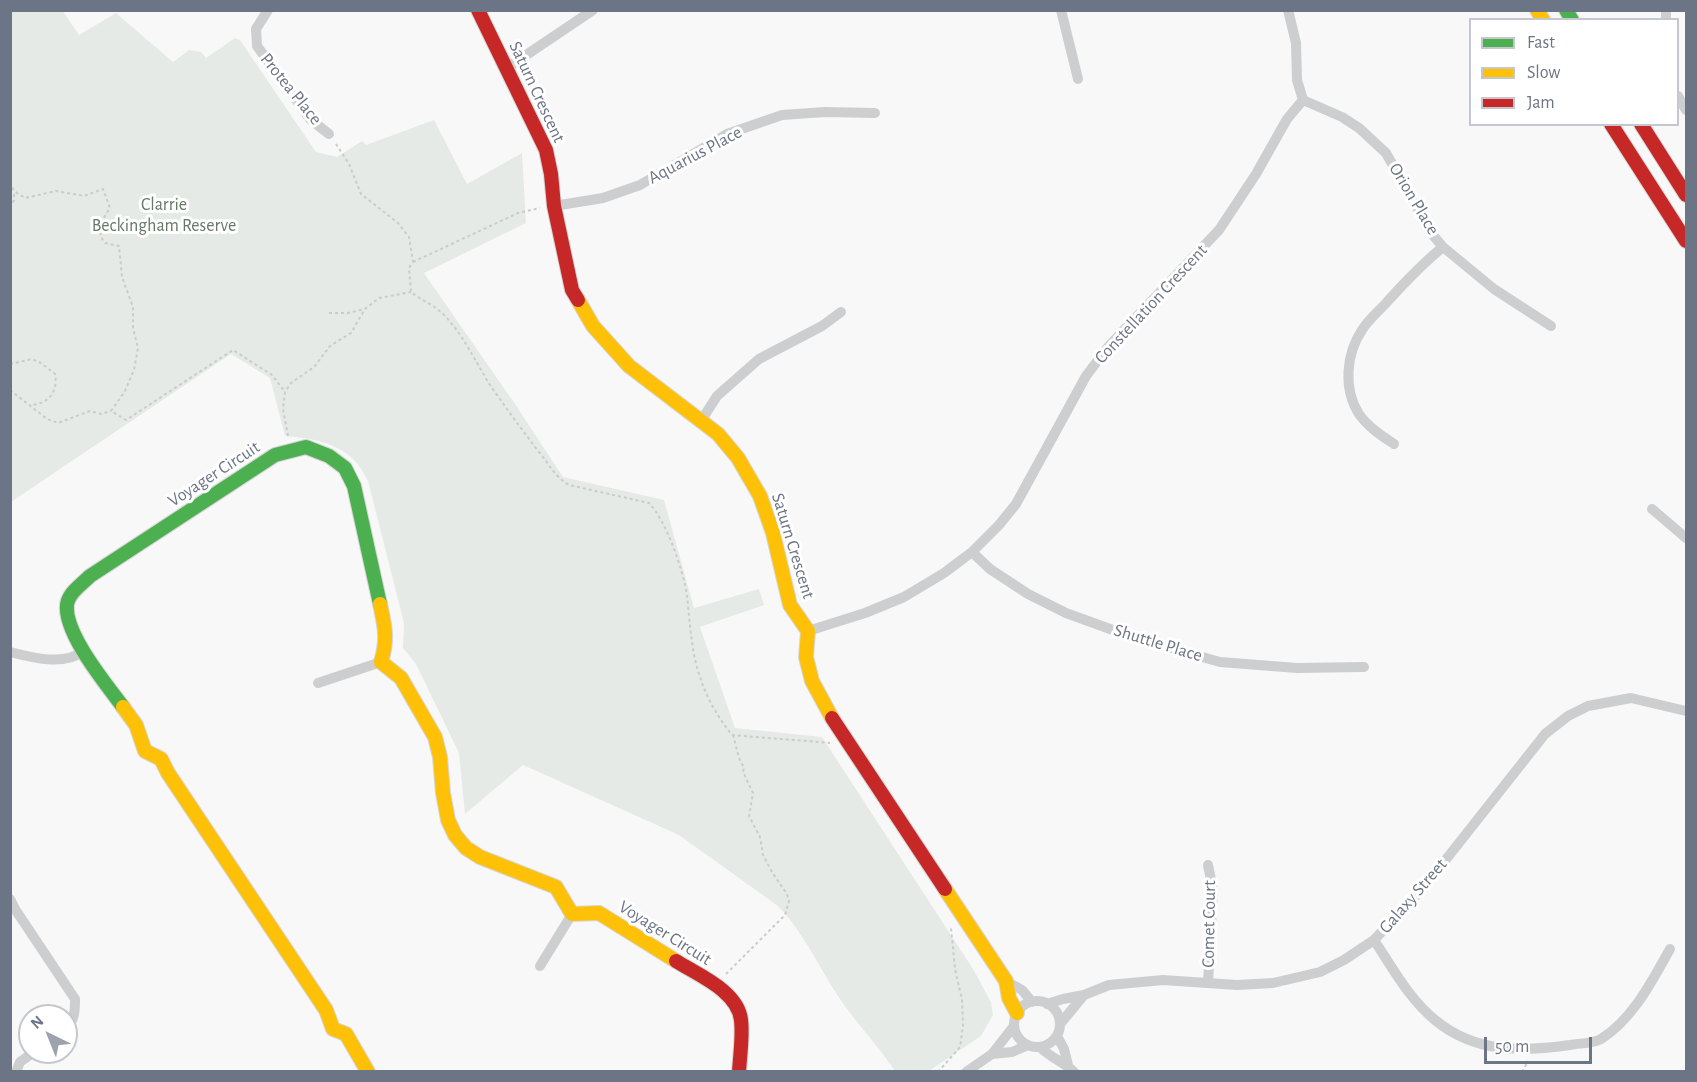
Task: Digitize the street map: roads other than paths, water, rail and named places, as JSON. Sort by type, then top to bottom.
[{"type":"street","name":"Protea Place","points":[[268,10],[255,28],[256,46],[310,119],[329,134]]},
{"type":"street","name":"Saturn Crescent","points":[[478,10],[546,150],[554,206],[573,290],[593,326],[629,366],[718,434],[738,458],[760,496],[773,532],[790,605],[808,631]]},
{"type":"street","points":[[507,68],[593,10]]},
{"type":"street","points":[[1061,10],[1078,79]]},
{"type":"street","points":[[1288,10],[1296,43],[1297,80],[1303,100]]},
{"type":"street","name":"Orion Place","points":[[1303,100],[1342,117],[1359,128],[1386,153],[1431,233],[1443,247],[1494,289],[1551,326]]},
{"type":"street","name":"Constellation Crescent","points":[[808,631],[866,613],[904,597],[944,573],[972,552],[999,525],[1016,504],[1086,376],[1108,347],[1219,230],[1256,174],[1287,118],[1303,100]]},
{"type":"street","name":"Aquarius Place","points":[[554,206],[603,198],[640,185],[728,134],[782,115],[825,112],[875,113]]},
{"type":"street","points":[[1612,126],[1686,241]]},
{"type":"street","points":[[1642,126],[1686,195]]},
{"type":"street","points":[[1394,444],[1374,430],[1359,414],[1351,394],[1348,374],[1352,350],[1362,329],[1409,276],[1443,247]]},
{"type":"street","points":[[700,421],[717,396],[759,359],[822,326],[841,312]]},
{"type":"street","name":"Voyager Circuit","points":[[368,1071],[346,1034],[333,1029],[326,1010],[168,773],[161,759],[146,751],[137,727],[84,651],[69,621],[67,605],[73,593],[81,585],[108,564],[266,460],[275,455],[306,447],[329,456],[345,468],[354,486],[386,630],[386,645],[381,662]]},
{"type":"street","points":[[1653,509],[1686,538]]},
{"type":"street","name":"Shuttle Place","points":[[972,552],[990,569],[1028,594],[1066,613],[1132,637],[1220,662],[1297,668],[1364,667]]},
{"type":"street","points":[[808,631],[806,657],[812,681],[830,715],[1006,981],[1018,1037],[1028,1045],[1040,1047],[1047,1045],[1057,1036],[1060,1024],[1084,995]]},
{"type":"street","points":[[10,652],[54,659],[75,657],[84,651]]},
{"type":"street","points":[[318,683],[381,662],[401,678],[435,738],[440,757],[448,820],[455,835],[466,848],[480,857],[556,887],[572,914],[540,966]]},
{"type":"street","name":"Galaxy Street","points":[[1047,1004],[1084,995],[1109,985],[1163,980],[1237,985],[1273,983],[1320,972],[1344,960],[1374,940],[1425,886],[1500,788],[1545,734],[1568,716],[1587,706],[1631,698],[1686,711]]},
{"type":"street","name":"Comet Court","points":[[1208,865],[1213,890],[1208,983]]},
{"type":"street","points":[[10,899],[75,999],[75,1004]]},
{"type":"street","name":"Voyager Circuit","points":[[572,914],[599,913],[715,985],[731,998],[741,1018],[739,1071]]},
{"type":"street","points":[[1374,940],[1415,1001],[1435,1020],[1457,1035],[1482,1046],[1536,1050],[1599,1040],[1606,1035],[1621,1023],[1635,1006],[1670,949]]},
{"type":"street","points":[[1006,981],[1022,990],[1032,1002]]},
{"type":"street","points":[[966,1071],[992,1054],[1016,1020],[1022,1007],[1032,1002],[1047,1004],[1056,1011],[1060,1024]]},
{"type":"street","points":[[1057,1036],[1071,1068]]},
{"type":"street","points":[[992,1054],[1012,1052],[1028,1045]]},
{"type":"street","points":[[1040,1047],[1050,1057],[1071,1068]]},
{"type":"park label","name":"Clarrie Beckingham Reserve","points":[[164,215]]}]
